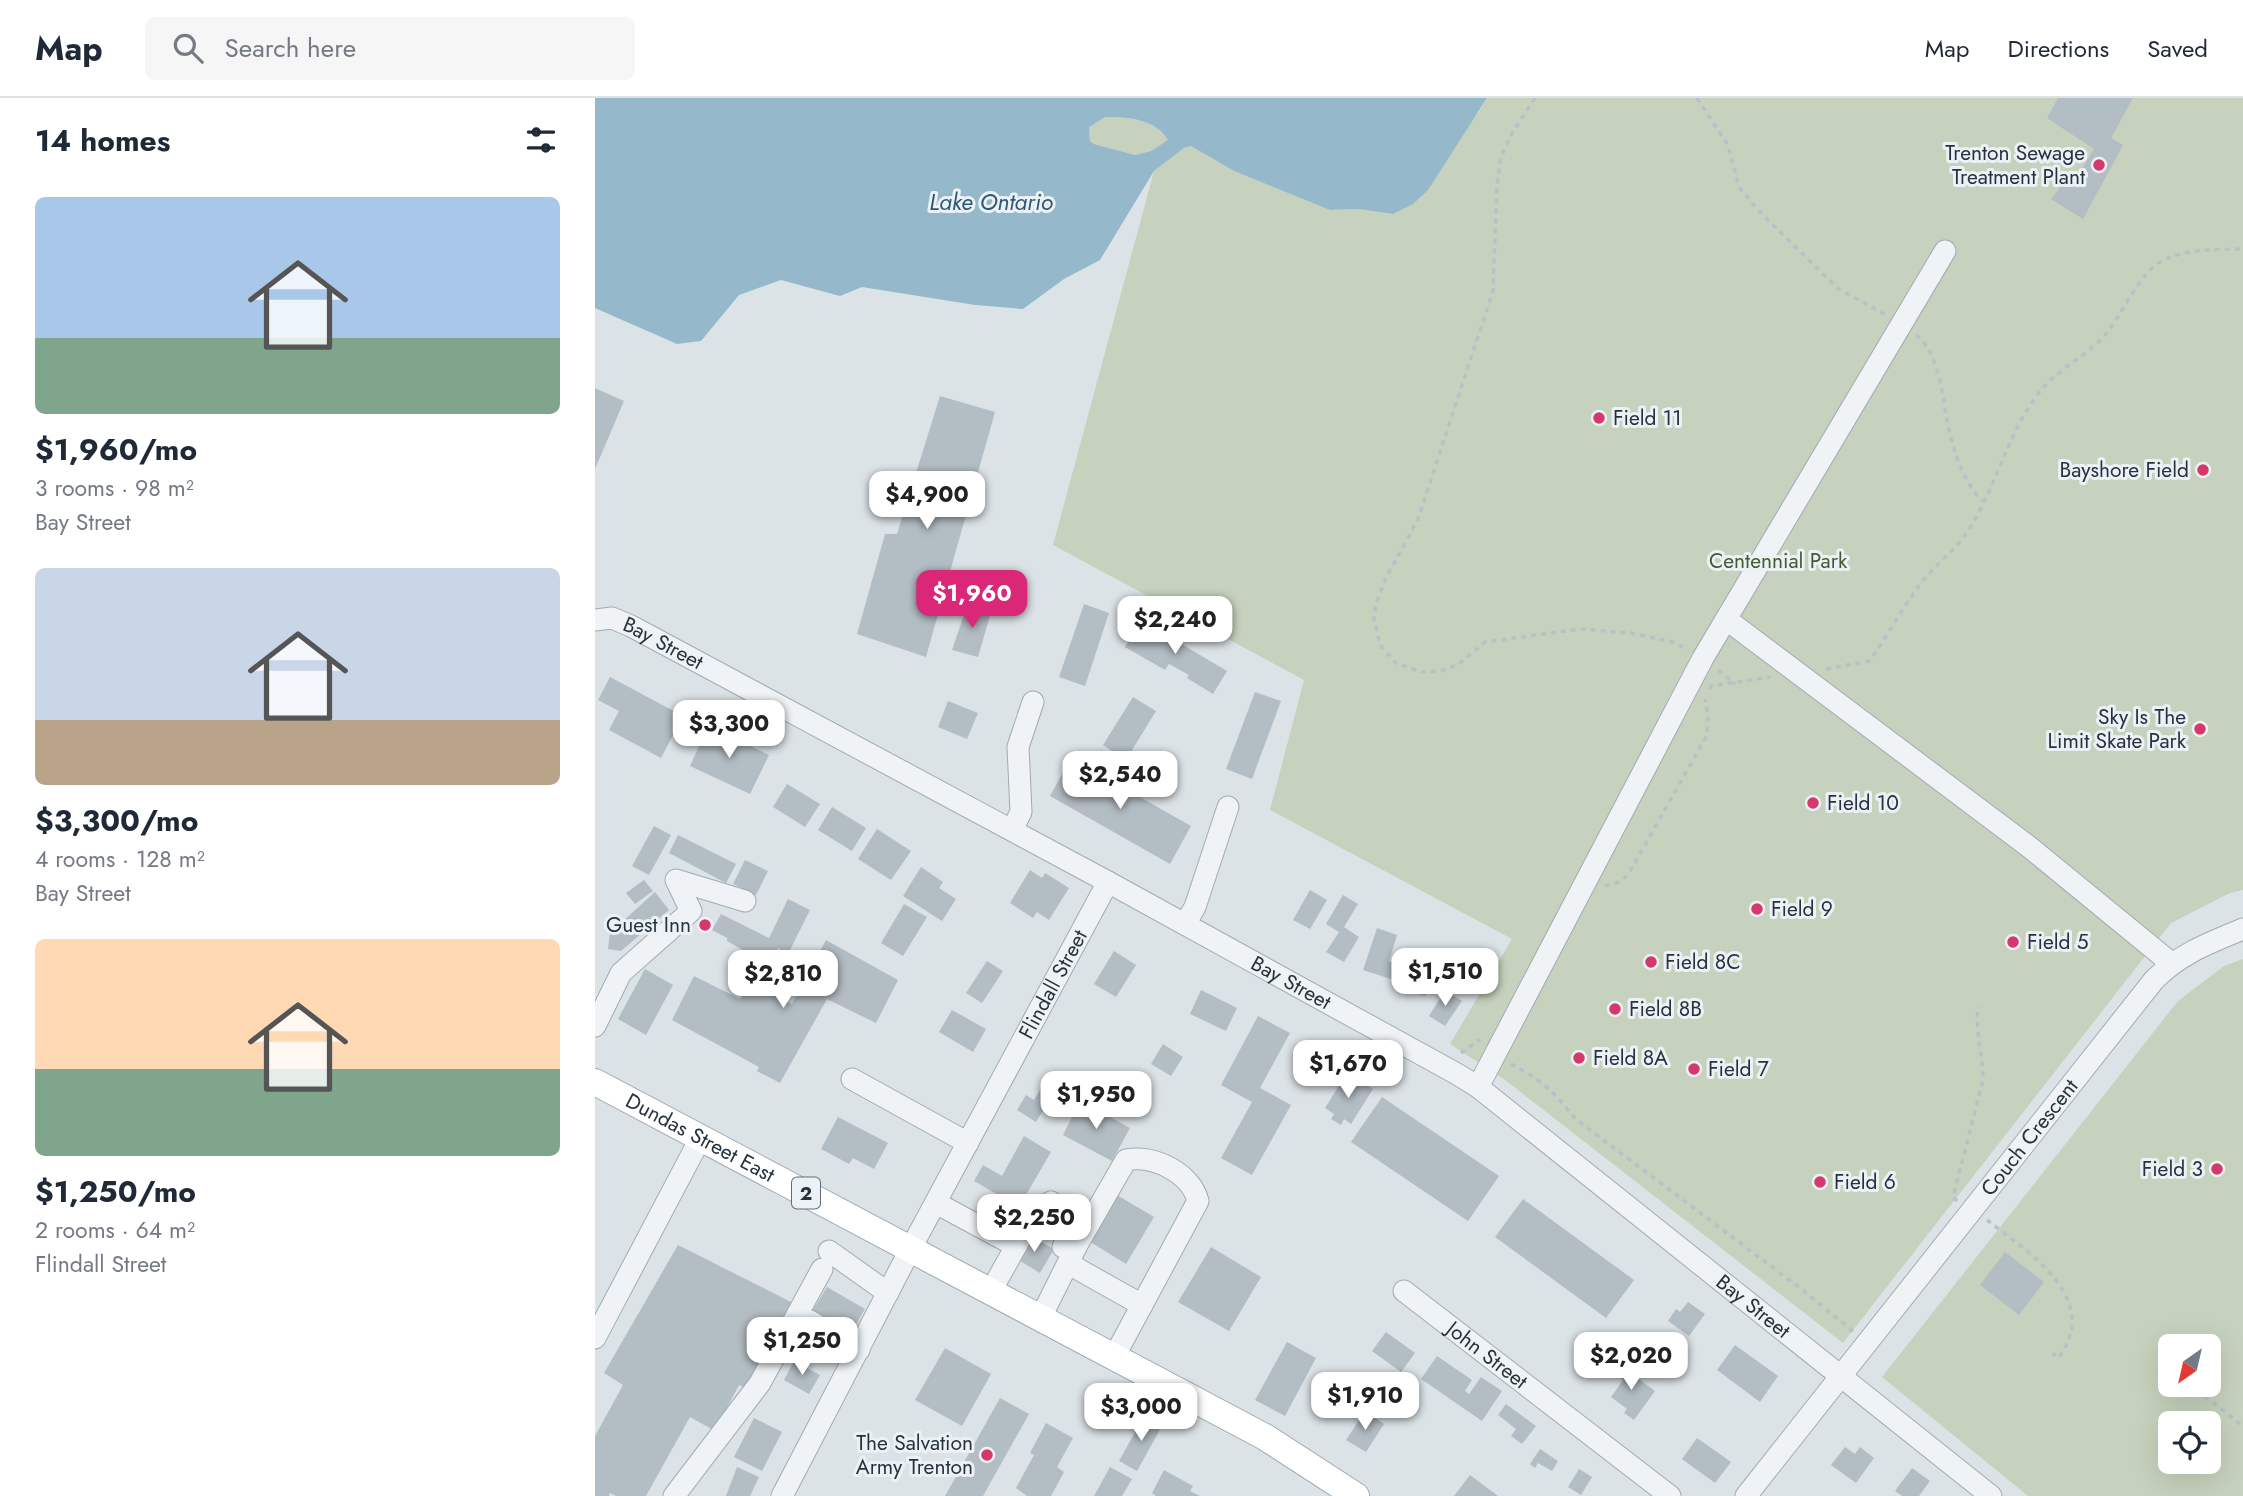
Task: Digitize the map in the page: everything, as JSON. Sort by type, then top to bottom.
[{"type":"main road","name":"Dundas Street East","points":[[595,1082],[1265,1437],[1356,1496]]},
{"type":"street","points":[[1478,1087],[1703,658],[1945,251]]},
{"type":"street","name":"Bay Street","points":[[595,620],[612,618],[631,626],[1108,882],[1478,1087],[1990,1496]]},
{"type":"street","points":[[1726,619],[2028,846],[2171,963]]},
{"type":"street","points":[[1012,830],[1021,812],[1018,747],[1033,702]]},
{"type":"street","points":[[1185,924],[1195,907],[1228,807]]},
{"type":"street","points":[[595,1026],[621,973],[691,911],[676,880],[745,901]]},
{"type":"street","name":"Flindall Street","points":[[782,1496],[911,1248],[1108,882]]},
{"type":"street","name":"Couch Crescent","points":[[1746,1496],[2154,980],[2185,953],[2243,929]]},
{"type":"street","points":[[852,1079],[968,1143]]},
{"type":"street","points":[[595,1338],[700,1139]]},
{"type":"street","points":[[1035,1314],[1069,1264],[1126,1160],[1149,1159],[1188,1180],[1196,1191],[1198,1201],[1114,1357]]},
{"type":"street","points":[[991,1291],[1034,1214],[1051,1202],[1068,1212],[1075,1226],[1035,1314]]},
{"type":"street","points":[[936,1203],[1016,1246]]},
{"type":"street","points":[[674,1496],[760,1383],[825,1260],[888,1293]]},
{"type":"street","points":[[1069,1264],[1142,1305]]},
{"type":"street","name":"John Street","points":[[1404,1291],[1670,1496]]},
{"type":"street","points":[[810,1321],[859,1350]]},
{"type":"path","points":[[1535,98],[1512,133],[1501,157],[1497,185],[1493,291],[1418,519],[1386,578],[1376,603],[1374,619],[1380,645],[1396,663],[1421,672],[1441,671],[1459,664],[1485,642],[1502,638],[1581,629],[1630,633],[1673,642],[1703,658],[1735,684]]},
{"type":"path","points":[[1697,98],[1728,145],[1739,187],[1759,211],[1837,288],[1900,323],[1923,341],[1934,358],[1951,439],[1964,475],[1982,501]]},
{"type":"path","points":[[1583,885],[1609,886],[1628,875],[1707,735],[1709,715],[1705,699],[1711,686],[1869,661],[1923,580],[1965,535],[2017,426],[2036,395],[2053,377],[2105,335],[2141,282],[2158,263],[2186,252],[2243,249]]},
{"type":"path","points":[[1449,1069],[1486,1031]]},
{"type":"path","points":[[1497,1055],[1544,1085],[1560,1100],[1568,1113],[1856,1333]]},
{"type":"path","points":[[2206,1397],[2243,1426]]},
{"type":"green space","name":"Centennial Park","points":[[1487,98],[2243,98],[2243,890],[2230,893],[2171,923],[1843,1343],[1505,1080],[1450,1044],[1512,939],[1270,810],[1304,680],[1053,545],[1154,171],[1184,148],[1191,146],[1234,171],[1330,210],[1358,209],[1393,214],[1479,112]]},
{"type":"green space","points":[[1105,117],[1149,123],[1169,140],[1151,151],[1135,155],[1094,144],[1090,141],[1089,126]]},
{"type":"green space","points":[[2243,959],[2243,1496],[2028,1496],[1882,1377],[2178,1001],[2224,966]]},
{"type":"water","name":"Lake Ontario","points":[[595,98],[1487,98],[1428,190],[1413,204],[1393,214],[1358,209],[1330,210],[1234,171],[1191,146],[1184,148],[1154,171],[1100,260],[1064,279],[1023,309],[975,305],[862,287],[840,296],[781,280],[739,295],[701,341],[677,344],[595,308]],"holes":[[[1105,117],[1149,123],[1168,140],[1151,151],[1135,155],[1094,144],[1090,141],[1089,127]]]},
{"type":"building","name":"Trenton Sewage Treatment Plant","points":[[2058,98],[2133,98],[2111,138],[2123,145],[2083,219],[2051,199],[2065,181],[2072,185],[2094,149],[2047,118]]},
{"type":"building","points":[[595,388],[624,401],[595,469]]},
{"type":"building","points":[[940,396],[995,412],[926,657],[857,634],[885,534],[897,534]]},
{"type":"building","points":[[968,603],[992,609],[978,657],[952,650]]},
{"type":"building","points":[[1084,604],[1109,613],[1085,686],[1059,677]]},
{"type":"building","points":[[1141,620],[1227,671],[1213,694],[1187,678],[1189,675],[1169,664],[1165,670],[1125,647]]},
{"type":"building","points":[[610,677],[683,716],[661,758],[609,730],[619,711],[598,700]]},
{"type":"building","points":[[1255,692],[1281,701],[1252,779],[1226,769]]},
{"type":"building","points":[[1133,697],[1156,711],[1126,760],[1103,745]]},
{"type":"building","points":[[948,701],[978,713],[967,739],[938,727]]},
{"type":"building","points":[[708,726],[769,755],[750,794],[690,766]]},
{"type":"building","points":[[1071,758],[1191,826],[1170,864],[1050,796]]},
{"type":"building","points":[[787,784],[820,804],[805,827],[773,807]]},
{"type":"building","points":[[832,807],[866,828],[852,851],[818,830]]},
{"type":"building","points":[[654,826],[671,835],[649,875],[632,866]]},
{"type":"building","points":[[877,829],[911,851],[891,880],[858,859]]},
{"type":"building","points":[[678,835],[736,864],[726,883],[669,853]]},
{"type":"building","points":[[745,860],[768,871],[756,895],[733,884]]},
{"type":"building","points":[[921,867],[943,882],[939,888],[956,899],[942,921],[903,896]]},
{"type":"building","points":[[1030,870],[1042,878],[1045,873],[1069,888],[1049,920],[1037,912],[1033,918],[1010,903]]},
{"type":"building","points":[[644,880],[653,891],[635,904],[626,893]]},
{"type":"building","points":[[1310,890],[1327,900],[1310,929],[1293,920]]},
{"type":"building","points":[[655,892],[669,910],[621,951],[608,949],[611,924],[609,921],[617,914],[623,921]]},
{"type":"building","points":[[1343,895],[1358,904],[1344,927],[1359,937],[1344,962],[1326,952],[1339,932],[1326,924]]},
{"type":"building","points":[[788,899],[810,910],[788,954],[778,948],[770,965],[712,930],[721,914],[769,938]]},
{"type":"building","points":[[904,904],[927,917],[903,956],[881,943]]},
{"type":"building","points":[[1377,928],[1397,935],[1389,961],[1398,965],[1394,980],[1363,970]]},
{"type":"building","points":[[826,940],[898,980],[876,1023],[827,999],[780,1083],[757,1071],[759,1067],[672,1020],[694,976],[740,999],[749,982],[792,1004]]},
{"type":"building","points":[[1413,949],[1438,956],[1425,996],[1399,988]]},
{"type":"building","points":[[1114,951],[1136,965],[1116,997],[1094,984]]},
{"type":"building","points":[[987,961],[1003,971],[982,1003],[966,993]]},
{"type":"building","points":[[645,969],[673,985],[646,1035],[618,1019]]},
{"type":"building","points":[[1201,990],[1237,1008],[1226,1031],[1190,1014]]},
{"type":"building","points":[[1445,990],[1462,1001],[1445,1026],[1429,1016]]},
{"type":"building","points":[[952,1010],[986,1029],[973,1052],[939,1032]]},
{"type":"building","points":[[1258,1016],[1290,1033],[1260,1088],[1291,1105],[1252,1175],[1221,1158],[1252,1102],[1221,1085]]},
{"type":"building","points":[[1163,1044],[1183,1057],[1171,1076],[1151,1064]]},
{"type":"building","points":[[1347,1073],[1373,1089],[1351,1124],[1344,1119],[1341,1125],[1331,1119],[1334,1114],[1325,1108]]},
{"type":"building","points":[[1042,1087],[1062,1100],[1052,1117],[1042,1112],[1036,1122],[1017,1110],[1026,1095],[1034,1100]]},
{"type":"building","points":[[1382,1097],[1499,1176],[1468,1221],[1351,1142]]},
{"type":"building","points":[[1080,1101],[1130,1128],[1112,1161],[1063,1135]]},
{"type":"building","points":[[838,1117],[888,1143],[874,1169],[853,1158],[849,1164],[821,1149]]},
{"type":"building","points":[[1024,1136],[1051,1152],[1019,1207],[974,1181],[983,1165],[1002,1176]]},
{"type":"building","points":[[1112,1192],[1154,1217],[1126,1264],[1084,1238]]},
{"type":"building","points":[[1523,1199],[1634,1280],[1606,1318],[1495,1237]]},
{"type":"building","points":[[1028,1235],[1054,1249],[1040,1273],[1015,1258]]},
{"type":"building","points":[[678,1245],[795,1304],[750,1391],[739,1385],[715,1431],[690,1417],[646,1496],[616,1496],[610,1493],[609,1496],[595,1496],[595,1436],[623,1385],[604,1373]]},
{"type":"building","points":[[1211,1247],[1261,1277],[1229,1331],[1178,1302]]},
{"type":"building","points":[[2005,1252],[2044,1282],[2019,1315],[1980,1285]]},
{"type":"building","points":[[827,1287],[865,1309],[850,1335],[811,1313]]},
{"type":"building","points":[[1688,1302],[1705,1314],[1689,1336],[1668,1321],[1676,1309],[1680,1312]]},
{"type":"building","points":[[1386,1332],[1415,1353],[1401,1372],[1372,1351]]},
{"type":"building","points":[[1287,1342],[1316,1358],[1285,1416],[1255,1400]]},
{"type":"building","points":[[1735,1345],[1778,1376],[1760,1402],[1717,1370]]},
{"type":"building","points":[[945,1348],[991,1374],[962,1426],[915,1400]]},
{"type":"building","points":[[1437,1356],[1472,1380],[1465,1391],[1469,1394],[1481,1377],[1502,1391],[1482,1421],[1421,1379]]},
{"type":"building","points":[[794,1361],[820,1375],[809,1394],[784,1380]]},
{"type":"building","points":[[1616,1363],[1655,1391],[1634,1420],[1624,1413],[1627,1409],[1611,1397],[1623,1380],[1611,1371]]},
{"type":"building","name":"The Salvation Army Trenton","points":[[1000,1398],[1029,1414],[983,1496],[945,1496]]},
{"type":"building","points":[[1506,1404],[1536,1426],[1522,1444],[1511,1436],[1516,1429],[1498,1415]]},
{"type":"building","points":[[1365,1411],[1384,1424],[1366,1452],[1346,1440]]},
{"type":"building","points":[[1144,1416],[1162,1426],[1137,1471],[1119,1461]]},
{"type":"building","points":[[754,1418],[782,1432],[762,1471],[734,1457]]},
{"type":"building","points":[[1046,1423],[1073,1438],[1057,1467],[1064,1472],[1051,1496],[1027,1496],[1016,1488],[1034,1455],[1030,1453]]},
{"type":"building","points":[[1697,1438],[1731,1462],[1715,1483],[1682,1459]]},
{"type":"building","points":[[1845,1447],[1855,1454],[1860,1447],[1874,1458],[1856,1483],[1831,1465]]},
{"type":"building","points":[[1540,1449],[1558,1461],[1552,1471],[1538,1463],[1535,1468],[1530,1464]]},
{"type":"building","points":[[737,1467],[759,1477],[750,1496],[726,1496]]},
{"type":"building","points":[[1110,1467],[1132,1479],[1122,1496],[1094,1496]]},
{"type":"building","points":[[1912,1468],[1930,1481],[1919,1496],[1902,1496],[1895,1491]]},
{"type":"building","points":[[1579,1469],[1592,1477],[1581,1495],[1568,1487]]},
{"type":"building","points":[[1164,1470],[1193,1486],[1190,1491],[1200,1496],[1156,1496],[1152,1493]]},
{"type":"building","points":[[1470,1475],[1498,1496],[1454,1496]]},
{"type":"place","name":"Trenton Sewage Treatment Plant","points":[[2099,165]]},
{"type":"place","name":"Field 11","points":[[1599,418]]},
{"type":"place","name":"Bayshore Field","points":[[2203,470]]},
{"type":"place","name":"Sky Is The Limit Skate Park","points":[[2200,729]]},
{"type":"place","name":"Field 10","points":[[1813,803]]},
{"type":"place","name":"Field 9","points":[[1757,909]]},
{"type":"place","name":"Guest Inn","points":[[705,925]]},
{"type":"place","name":"Field 5","points":[[2013,942]]},
{"type":"place","name":"Field 8C","points":[[1651,962]]},
{"type":"place","name":"Field 8B","points":[[1615,1009]]},
{"type":"place","name":"Field 8A","points":[[1579,1058]]},
{"type":"place","name":"Field 7","points":[[1694,1069]]},
{"type":"place","name":"Field 3","points":[[2217,1169]]},
{"type":"place","name":"Field 6","points":[[1820,1182]]},
{"type":"place","name":"The Salvation Army Trenton","points":[[987,1455]]}]
